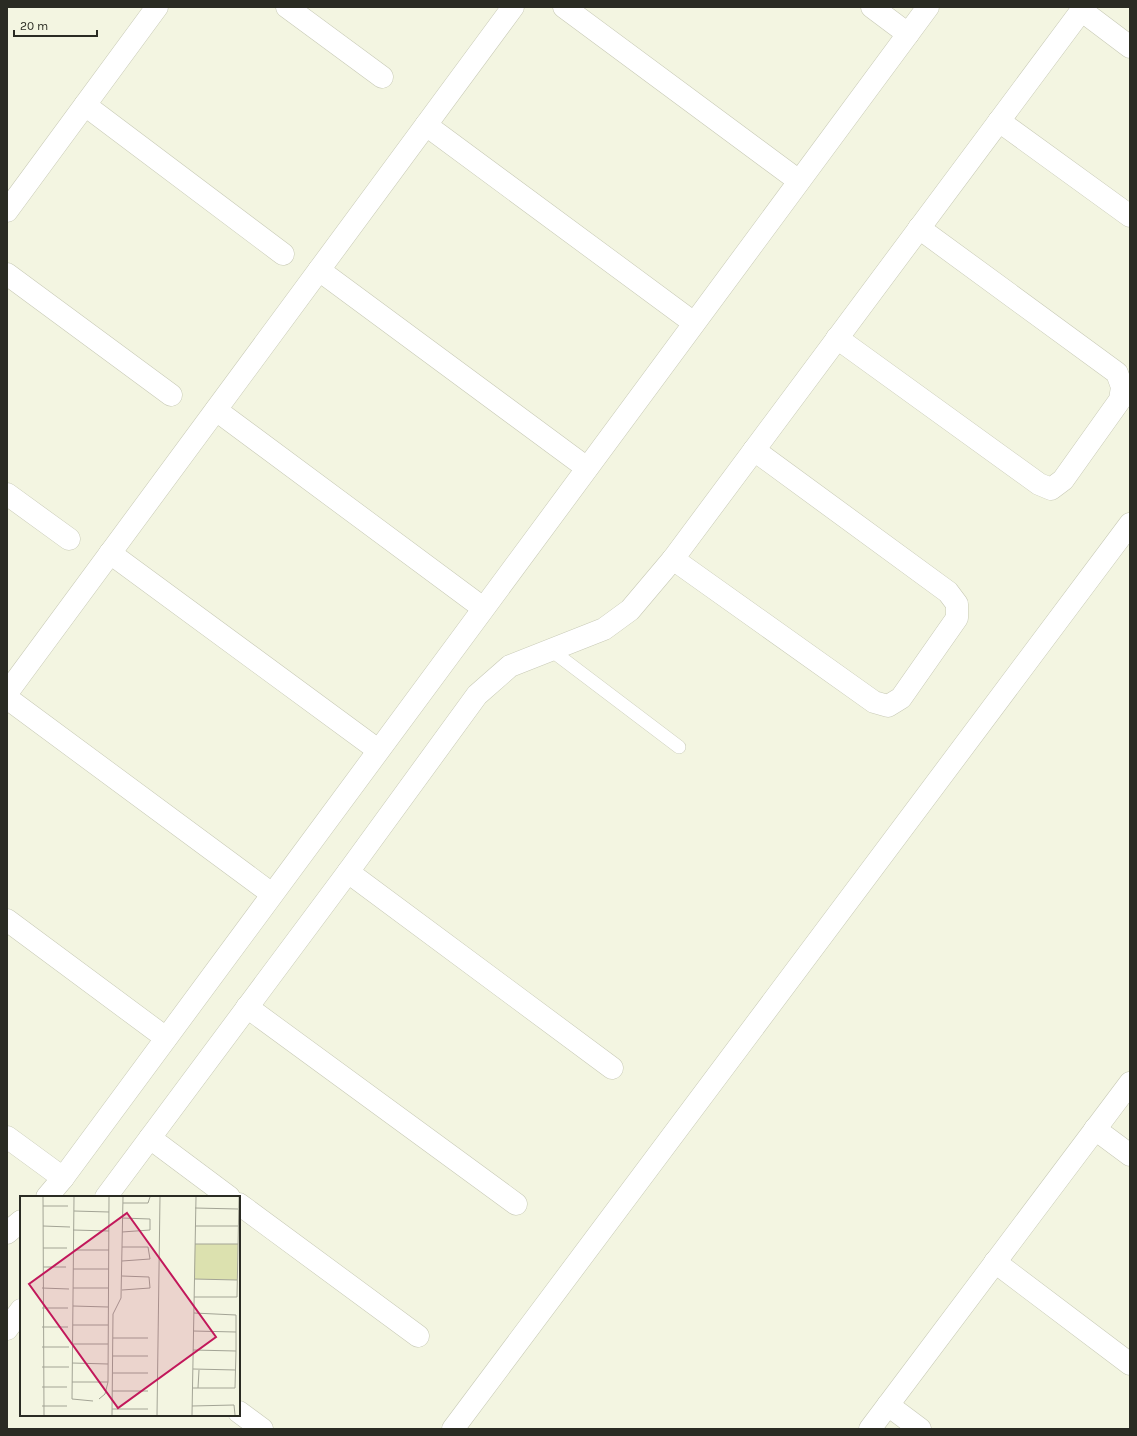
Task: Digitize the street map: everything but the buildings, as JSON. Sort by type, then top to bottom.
[{"type":"street","points":[[7,211],[158,7]]},
{"type":"street","points":[[287,7],[382,78]]},
{"type":"street","points":[[7,693],[513,7]]},
{"type":"street","points":[[564,7],[799,181]]},
{"type":"street","points":[[872,7],[908,34]]},
{"type":"street","points":[[48,1196],[63,1178],[928,7]]},
{"type":"street","points":[[107,1196],[478,695],[510,666],[604,629],[625,614],[673,558],[1082,9],[1130,47]]},
{"type":"street","points":[[85,105],[283,254]]},
{"type":"street","points":[[999,121],[1130,216]]},
{"type":"street","points":[[426,125],[694,323]]},
{"type":"street","points":[[837,338],[1039,484],[1051,489],[1063,480],[1120,400],[1122,387],[1117,373],[919,228]]},
{"type":"street","points":[[319,270],[587,468]]},
{"type":"street","points":[[7,274],[171,395]]},
{"type":"street","points":[[216,410],[483,608]]},
{"type":"street","points":[[673,558],[874,702],[888,706],[901,698],[957,618],[957,604],[948,592],[754,450]]},
{"type":"street","points":[[7,494],[69,539]]},
{"type":"street","points":[[453,1429],[1130,524]]},
{"type":"street","points":[[110,553],[378,750]]},
{"type":"street","points":[[7,698],[272,894]]},
{"type":"street","points":[[348,872],[612,1068]]},
{"type":"street","points":[[7,920],[166,1038]]},
{"type":"street","points":[[248,1007],[516,1204]]},
{"type":"street","points":[[870,1429],[1130,1084]]},
{"type":"street","points":[[1095,1129],[1130,1155]]},
{"type":"street","points":[[7,1137],[63,1178]]},
{"type":"street","points":[[150,1138],[228,1196]]},
{"type":"street","points":[[240,1205],[418,1336]]},
{"type":"street","points":[[7,1233],[20,1222]]},
{"type":"street","points":[[995,1262],[1130,1364]]},
{"type":"street","points":[[7,1329],[20,1311]]},
{"type":"street","points":[[888,1405],[920,1429]]},
{"type":"street","points":[[240,1413],[262,1429]]},
{"type":"lane","points":[[551,650],[679,747]]}]
